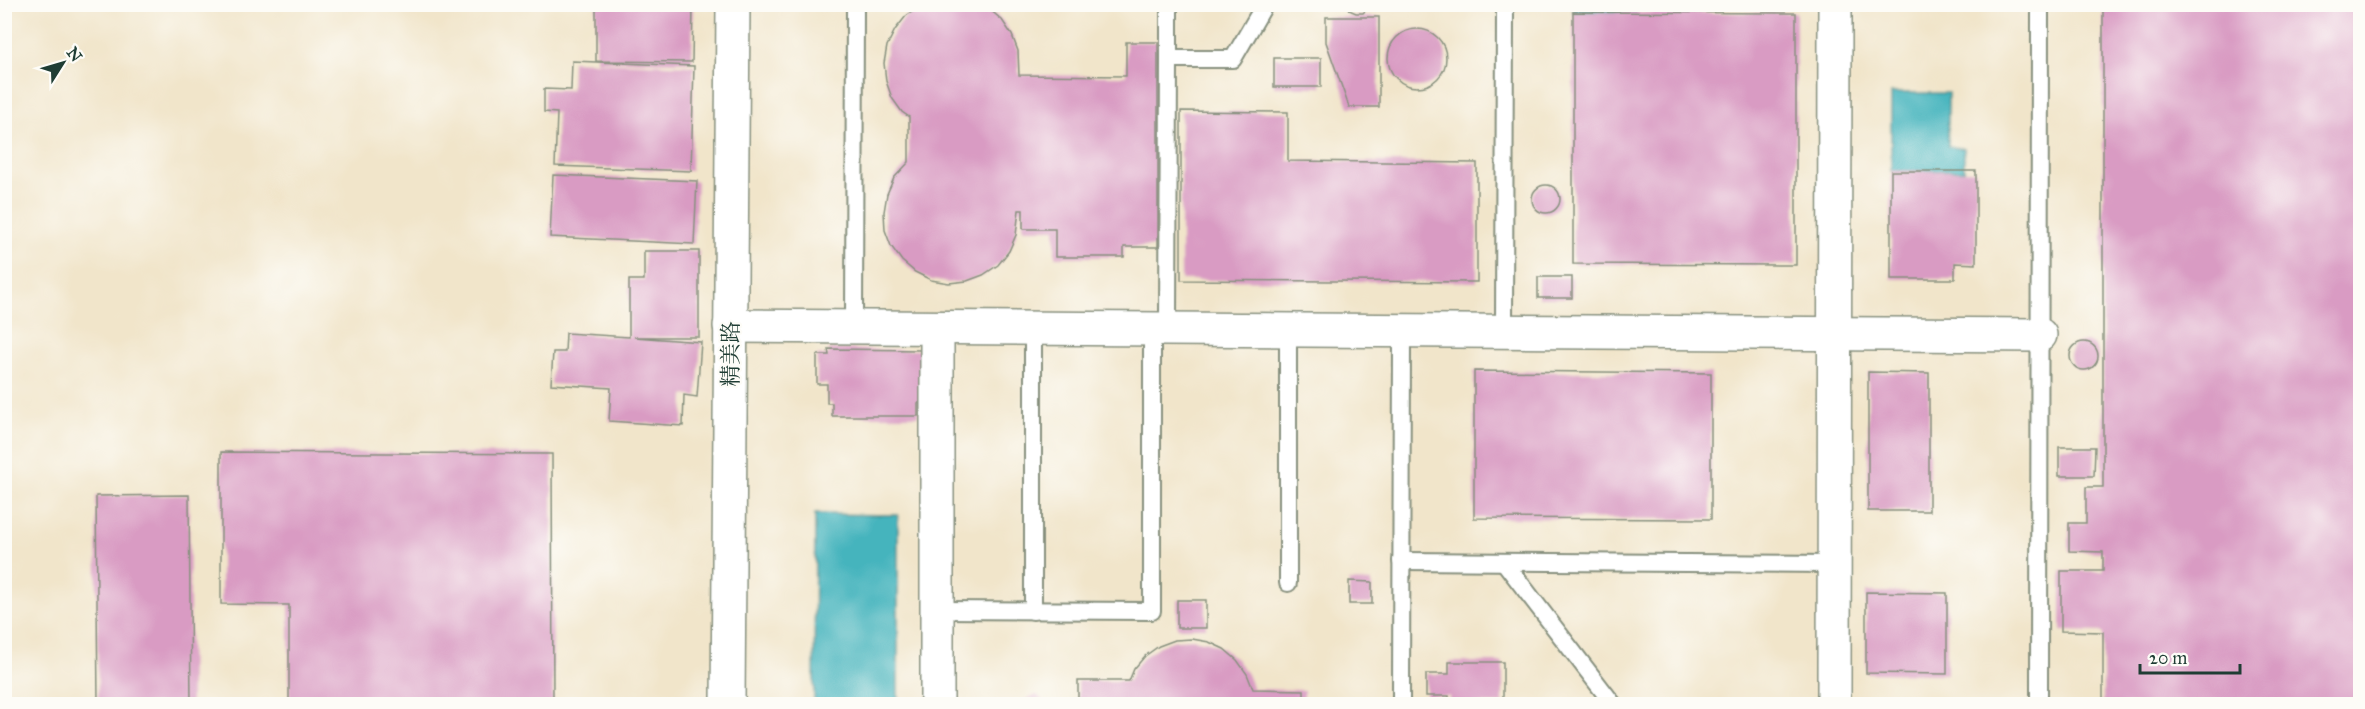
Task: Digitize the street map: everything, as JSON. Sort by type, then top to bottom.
[{"type":"street","name":"精美路","points":[[728,705],[733,4]]},
{"type":"street","points":[[1834,705],[1835,4]]},
{"type":"street","points":[[730,326],[2040,334]]},
{"type":"street","points":[[937,328],[937,705]]},
{"type":"lane","points":[[854,327],[855,4]]},
{"type":"lane","points":[[937,610],[1152,611],[1169,4]]},
{"type":"lane","points":[[1169,59],[1233,59],[1262,9],[1262,4]]},
{"type":"lane","points":[[1504,332],[1505,4]]},
{"type":"lane","points":[[2039,705],[2040,4]]},
{"type":"lane","points":[[1033,611],[1034,328]]},
{"type":"lane","points":[[1288,330],[1288,583]]},
{"type":"lane","points":[[1401,705],[1402,331]]},
{"type":"lane","points":[[1401,561],[1834,564]]},
{"type":"lane","points":[[1504,562],[1613,705]]},
{"type":"water","points":[[1574,5],[1636,5],[1636,12],[1573,12]]},
{"type":"water","points":[[1891,93],[1948,93],[1948,147],[1964,148],[1964,171],[1891,171]]},
{"type":"water","points":[[815,514],[898,515],[898,704],[814,704]]},
{"type":"building","points":[[596,4],[693,4],[692,62],[596,61]]},
{"type":"building","points":[[924,4],[979,4],[989,9],[1002,20],[1012,35],[1018,51],[1019,75],[1126,76],[1126,42],[1158,42],[1158,247],[1124,247],[1124,257],[1055,257],[1055,229],[1023,229],[1023,210],[1019,210],[1016,235],[1009,251],[998,265],[983,275],[967,281],[949,283],[931,280],[915,272],[902,261],[891,246],[885,230],[884,212],[887,194],[894,178],[909,162],[909,117],[902,112],[892,98],[886,81],[884,63],[887,46],[895,30],[906,16]]},
{"type":"building","points":[[1346,4],[1372,4],[1363,13],[1356,13],[1349,10]]},
{"type":"building","points":[[2103,4],[2360,4],[2360,704],[2103,704],[2103,632],[2061,631],[2061,571],[2103,571],[2103,552],[2069,551],[2069,523],[2086,523],[2086,487],[2103,487]]},
{"type":"building","points":[[1573,12],[1796,13],[1796,265],[1573,264]]},
{"type":"building","points":[[1326,17],[1379,17],[1379,107],[1349,107],[1326,42]]},
{"type":"building","points":[[1411,29],[1423,29],[1438,37],[1446,52],[1446,64],[1438,79],[1423,87],[1411,87],[1396,79],[1388,64],[1388,52],[1396,37]]},
{"type":"building","points":[[1274,58],[1321,58],[1321,87],[1274,87]]},
{"type":"building","points":[[572,61],[694,66],[691,171],[555,166],[557,113],[544,112],[544,89],[571,90]]},
{"type":"building","points":[[1181,111],[1288,112],[1288,161],[1477,163],[1477,282],[1181,280]]},
{"type":"building","points":[[1891,171],[1976,171],[1976,264],[1955,263],[1955,279],[1891,279]]},
{"type":"building","points":[[553,175],[697,181],[694,244],[550,237]]},
{"type":"building","points":[[1546,185],[1556,189],[1560,199],[1556,209],[1546,213],[1536,209],[1532,199],[1536,189]]},
{"type":"building","points":[[644,251],[699,251],[699,337],[634,337],[701,342],[697,397],[684,395],[683,426],[609,421],[611,388],[551,384],[553,352],[565,352],[566,333],[629,337],[629,280],[644,280]]},
{"type":"building","points":[[1538,277],[1572,277],[1572,298],[1538,298]]},
{"type":"building","points":[[2084,342],[2094,346],[2098,356],[2094,366],[2084,370],[2074,366],[2070,356],[2074,346]]},
{"type":"building","points":[[828,349],[922,350],[922,403],[918,403],[918,416],[832,416],[832,403],[827,403],[827,384],[817,384],[817,355],[829,355]]},
{"type":"building","points":[[1474,371],[1711,373],[1711,519],[1474,518]]},
{"type":"building","points":[[1868,372],[1929,373],[1929,511],[1868,511]]},
{"type":"building","points":[[2059,447],[2095,447],[2094,476],[2059,476]]},
{"type":"building","points":[[221,452],[552,454],[553,704],[289,704],[289,605],[221,604]]},
{"type":"building","points":[[189,495],[191,704],[98,704],[96,496]]},
{"type":"building","points":[[1349,581],[1372,582],[1372,604],[1349,604]]},
{"type":"building","points":[[1866,592],[1947,593],[1947,674],[1866,673]]},
{"type":"building","points":[[1177,600],[1206,600],[1206,628],[1177,628]]},
{"type":"building","points":[[1192,639],[1209,642],[1224,649],[1237,660],[1247,674],[1253,689],[1304,690],[1304,704],[1078,704],[1078,681],[1129,681],[1134,669],[1145,656],[1159,646],[1175,640]]},
{"type":"building","points":[[1449,662],[1503,662],[1503,704],[1449,704],[1449,696],[1426,696],[1426,674],[1449,674]]},
{"type":"building","points":[[1037,695],[1046,704],[1023,704],[1026,699]]}]
